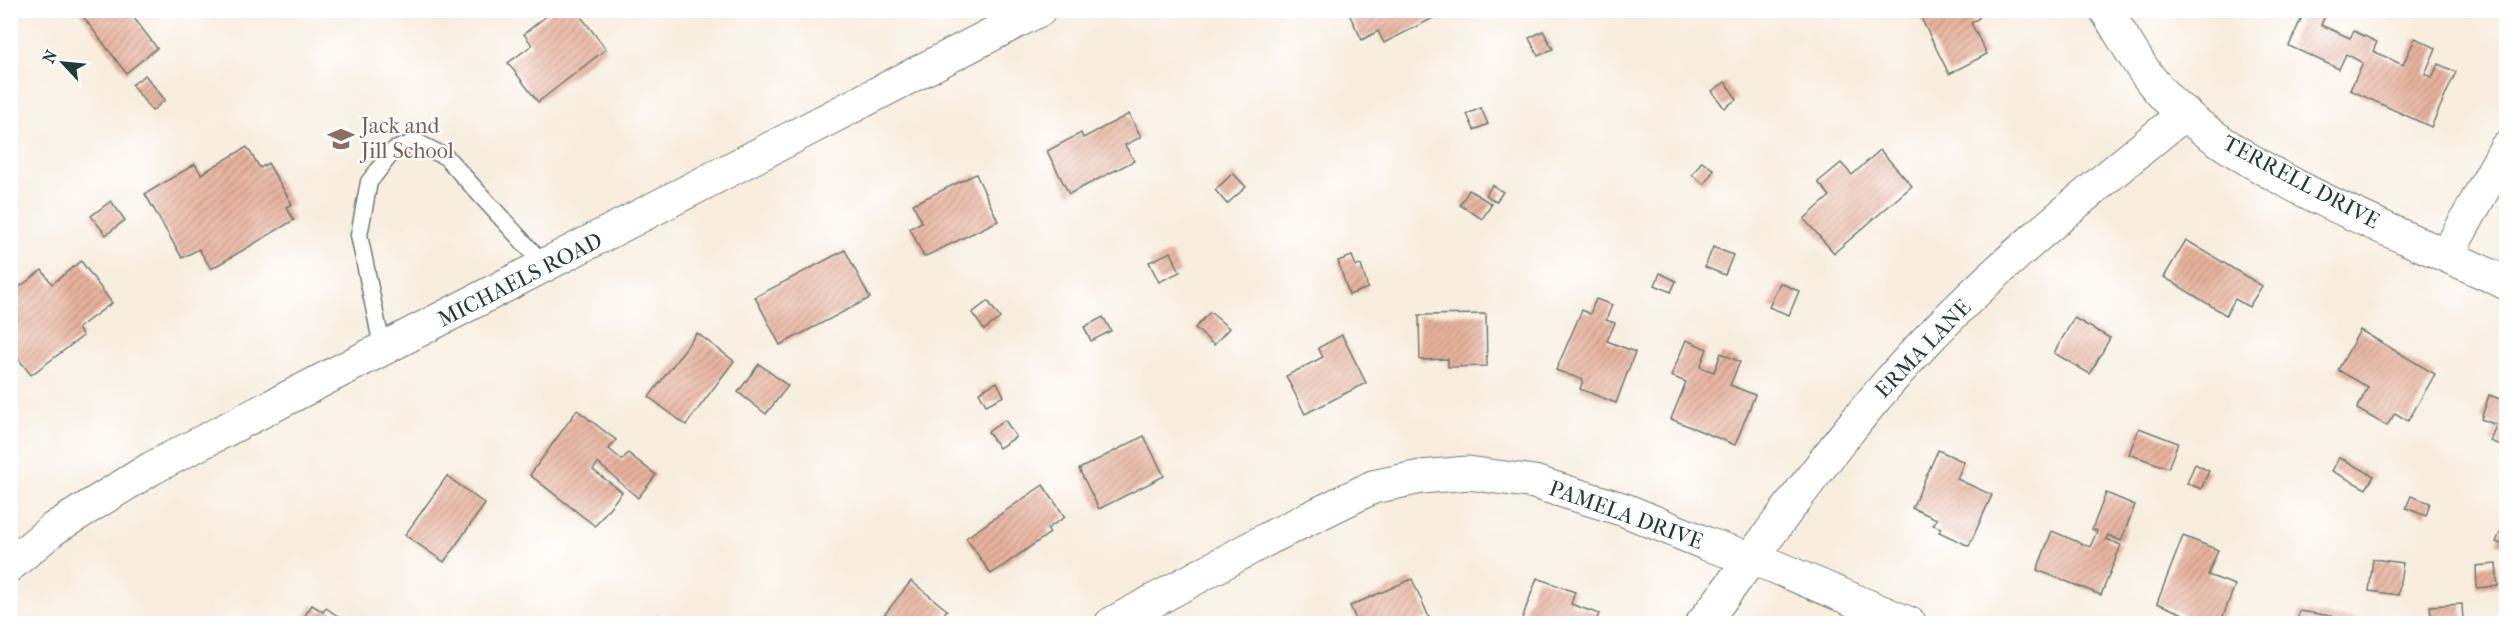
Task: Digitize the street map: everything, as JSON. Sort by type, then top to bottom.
[{"type":"street","name":"MICHAELS ROAD","points":[[10,565],[53,529],[153,468],[546,267],[1039,10]]},
{"type":"street","name":"TERRELL DRIVE","points":[[2106,10],[2156,86],[2225,145],[2305,189],[2506,283]]},
{"type":"street","name":"ERMA LANE","points":[[1702,624],[1791,504],[1874,400],[1932,335],[2035,237],[2186,113]]},
{"type":"street","points":[[2447,255],[2506,148]]},
{"type":"street","name":"PAMELA DRIVE","points":[[1112,624],[1269,538],[1373,487],[1421,477],[1468,473],[1534,482],[1625,510],[1910,624]]},
{"type":"lane","points":[[383,351],[359,235],[369,182],[394,150],[416,142],[446,157],[546,267]]},
{"type":"building","points":[[78,10],[128,10],[157,48],[126,73]]},
{"type":"building","points":[[554,10],[576,10],[606,49],[538,102],[508,63],[532,45],[524,34]]},
{"type":"building","points":[[1347,10],[1449,10],[1384,43],[1378,31],[1362,40]]},
{"type":"building","points":[[1917,10],[1976,10],[1979,18],[1971,23],[1987,54],[1949,74]]},
{"type":"building","points":[[2305,10],[2328,10],[2321,25],[2350,38],[2354,31],[2377,42],[2373,51],[2403,65],[2415,38],[2436,48],[2425,74],[2432,78],[2438,64],[2456,72],[2431,127],[2350,90],[2363,63],[2346,54],[2339,69],[2289,46]]},
{"type":"building","points":[[1543,31],[1553,49],[1538,56],[1529,38]]},
{"type":"building","points":[[145,75],[165,100],[152,111],[132,85]]},
{"type":"building","points":[[1725,82],[1737,99],[1724,108],[1712,91]]},
{"type":"building","points":[[1481,108],[1488,124],[1474,130],[1467,114]]},
{"type":"building","points":[[1129,114],[1141,137],[1125,145],[1134,161],[1069,194],[1047,151],[1081,133],[1083,138]]},
{"type":"building","points":[[247,147],[260,168],[268,163],[292,204],[286,207],[294,220],[211,269],[199,249],[182,258],[145,194],[195,164],[201,174]]},
{"type":"building","points":[[1880,150],[1912,186],[1834,253],[1804,219],[1830,196],[1818,182],[1841,163],[1852,175]]},
{"type":"building","points":[[1702,161],[1714,170],[1704,184],[1692,175]]},
{"type":"building","points":[[1233,173],[1246,187],[1227,204],[1215,190]]},
{"type":"building","points":[[976,174],[998,221],[924,257],[910,228],[922,222],[913,204]]},
{"type":"building","points":[[1492,185],[1503,192],[1496,202],[1486,195]]},
{"type":"building","points":[[1469,190],[1492,204],[1482,219],[1460,205]]},
{"type":"building","points":[[111,201],[125,220],[106,235],[91,216]]},
{"type":"building","points":[[2186,240],[2262,286],[2249,307],[2235,299],[2226,315],[2164,277]]},
{"type":"building","points":[[1713,247],[1733,255],[1725,275],[1705,267]]},
{"type":"building","points":[[845,250],[870,298],[780,345],[755,297]]},
{"type":"building","points":[[1171,252],[1180,272],[1159,282],[1149,262]]},
{"type":"building","points":[[1352,256],[1356,266],[1361,265],[1368,288],[1349,295],[1338,261]]},
{"type":"building","points":[[81,261],[112,303],[78,328],[83,336],[31,375],[10,348],[10,294],[42,270],[52,284]]},
{"type":"building","points":[[1660,273],[1676,281],[1671,292],[1655,285]]},
{"type":"building","points":[[1780,283],[1799,291],[1789,315],[1769,307]]},
{"type":"building","points":[[1596,299],[1612,305],[1606,320],[1615,323],[1607,341],[1635,352],[1616,403],[1580,389],[1583,380],[1556,370],[1582,310],[1590,314]]},
{"type":"building","points":[[988,301],[1000,318],[984,330],[972,313]]},
{"type":"building","points":[[1210,312],[1229,328],[1214,345],[1195,328]]},
{"type":"building","points":[[1486,314],[1487,366],[1448,367],[1448,359],[1420,360],[1419,315]]},
{"type":"building","points":[[1103,317],[1111,331],[1091,341],[1084,327]]},
{"type":"building","points":[[2074,318],[2110,338],[2090,374],[2054,353]]},
{"type":"building","points":[[2360,330],[2435,374],[2408,421],[2395,413],[2387,426],[2357,409],[2368,387],[2338,370]]},
{"type":"building","points":[[697,333],[734,361],[686,425],[649,397]]},
{"type":"building","points":[[1342,335],[1366,383],[1305,414],[1286,376],[1323,357],[1318,348]]},
{"type":"building","points":[[1686,340],[1707,349],[1700,367],[1714,372],[1721,353],[1740,362],[1730,385],[1755,395],[1735,445],[1671,419],[1686,382],[1671,376]]},
{"type":"building","points":[[759,364],[788,386],[766,414],[738,392]]},
{"type":"building","points":[[997,382],[1004,396],[986,405],[979,392]]},
{"type":"building","points":[[2489,395],[2506,401],[2506,447],[2490,441],[2496,425],[2481,419]]},
{"type":"building","points":[[577,410],[616,440],[609,449],[622,460],[628,453],[656,475],[638,498],[598,463],[593,470],[622,492],[595,526],[530,475]]},
{"type":"building","points":[[1005,420],[1016,437],[999,448],[988,432]]},
{"type":"building","points":[[2139,428],[2178,443],[2168,468],[2129,454]]},
{"type":"building","points":[[1144,436],[1164,476],[1099,509],[1079,469]]},
{"type":"building","points":[[1938,450],[1964,462],[1957,479],[1992,495],[1969,546],[1939,532],[1941,528],[1933,525],[1937,519],[1912,508]]},
{"type":"building","points":[[2339,457],[2374,476],[2366,489],[2332,471]]},
{"type":"building","points":[[2195,464],[2209,471],[2201,489],[2187,483]]},
{"type":"building","points":[[447,476],[485,504],[444,562],[405,535]]},
{"type":"building","points":[[1043,485],[1065,517],[1047,529],[1050,533],[991,574],[966,538]]},
{"type":"building","points":[[2106,493],[2135,505],[2121,541],[2108,535],[2106,539],[2121,545],[2101,595],[2037,570],[2052,531],[2090,547],[2097,531],[2092,529]]},
{"type":"building","points":[[2411,496],[2430,503],[2426,516],[2406,508]]},
{"type":"building","points":[[2502,528],[2506,530],[2506,546],[2496,542]]},
{"type":"building","points":[[2183,536],[2218,550],[2208,575],[2235,585],[2220,624],[2182,624],[2179,622],[2183,614],[2157,603]]},
{"type":"building","points":[[2373,559],[2403,563],[2398,595],[2369,591]]},
{"type":"building","points":[[2496,564],[2498,586],[2477,588],[2476,566]]},
{"type":"building","points":[[1537,578],[1575,592],[1571,604],[1599,614],[1596,621],[1602,624],[1520,624]]},
{"type":"building","points":[[1412,579],[1429,617],[1415,624],[1358,624],[1350,606]]},
{"type":"building","points":[[911,581],[947,610],[936,624],[877,624]]},
{"type":"building","points":[[2462,604],[2463,621],[2502,618],[2503,624],[2432,624],[2430,606]]},
{"type":"building","points":[[312,605],[323,612],[326,608],[345,621],[347,618],[356,624],[299,624]]},
{"type":"building","points":[[2299,611],[2369,622],[2369,624],[2297,624]]},
{"type":"building","points":[[659,615],[670,624],[652,624]]},
{"type":"place","name":"Jack and Jill School","points":[[341,139]]}]
